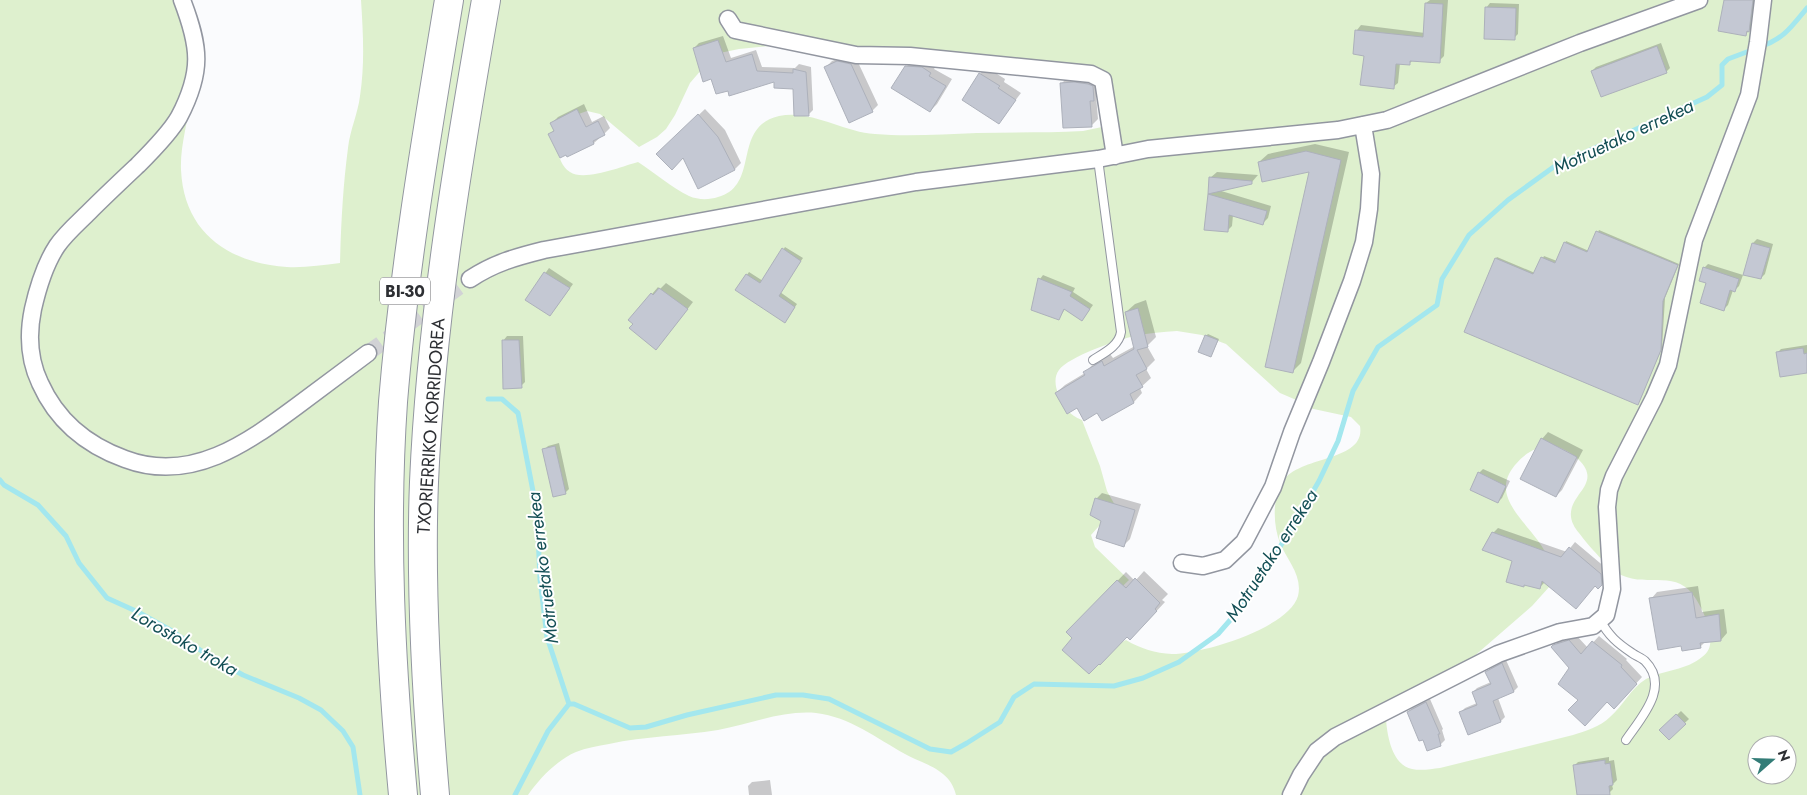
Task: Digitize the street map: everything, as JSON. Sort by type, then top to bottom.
[{"type":"highway","name":"TXORIERRIKO KORRIDOREA","points":[[403,795],[398,742],[390,589],[389,522],[393,403],[417,194],[449,0]]},
{"type":"highway","name":"TXORIERRIKO KORRIDOREA","points":[[435,795],[423,592],[424,483],[427,428],[437,319],[453,200],[486,0]]},
{"type":"street","points":[[182,0],[192,26],[196,50],[196,72],[187,99],[177,119],[150,152],[72,228],[57,246],[38,290],[31,319],[30,343],[35,372],[45,395],[78,435],[104,452],[131,462],[161,467],[194,464],[228,452],[261,433],[368,353]]},
{"type":"street","points":[[470,279],[486,268],[511,258],[544,250],[916,182],[1098,159],[1148,149],[1338,130],[1388,120],[1580,43],[1699,0]]},
{"type":"street","points":[[1291,795],[1301,775],[1317,751],[1335,737],[1498,654],[1560,632],[1593,626],[1606,615],[1612,589],[1607,507],[1609,490],[1668,365],[1694,240],[1748,95],[1758,42],[1763,0]]},
{"type":"street","points":[[728,19],[735,30],[856,55],[910,56],[1091,74],[1103,80],[1114,156]]},
{"type":"street","points":[[1182,563],[1202,566],[1225,560],[1244,542],[1273,487],[1292,432],[1352,280],[1364,242],[1371,174],[1363,125]]},
{"type":"lane","points":[[1093,360],[1117,343],[1121,332],[1098,159]]},
{"type":"lane","points":[[1600,620],[1608,636],[1645,661],[1653,673],[1656,690],[1649,706],[1626,740]]},
{"type":"green space","points":[[0,0],[189,0],[190,95],[181,170],[184,192],[191,211],[213,241],[229,251],[246,259],[266,264],[293,267],[340,263],[346,162],[349,141],[359,102],[363,72],[361,0],[1807,0],[1807,795],[956,795],[948,779],[936,769],[905,754],[862,729],[828,715],[804,713],[779,715],[718,730],[636,739],[584,749],[569,755],[555,765],[543,776],[528,795],[0,795]],"holes":[[[779,45],[1094,79],[1107,123],[1102,127],[1083,131],[901,135],[863,132],[803,116],[779,116],[764,122],[755,132],[750,143],[744,169],[739,181],[731,191],[718,197],[707,199],[689,196],[638,162],[604,172],[584,175],[576,175],[567,170],[563,165],[557,149],[573,116],[587,111],[600,114],[639,147],[657,137],[666,129],[675,115],[690,83],[715,54],[739,49]],[[1177,331],[1202,335],[1226,344],[1280,393],[1301,402],[1309,408],[1351,417],[1360,426],[1359,438],[1353,446],[1343,452],[1291,473],[1279,488],[1275,503],[1276,528],[1280,543],[1294,568],[1299,589],[1298,596],[1291,608],[1279,619],[1243,637],[1186,653],[1154,652],[1126,640],[1108,649],[1106,602],[1129,580],[1095,547],[1091,535],[1116,507],[1107,491],[1100,466],[1082,420],[1073,416],[1060,398],[1056,384],[1057,372],[1072,360],[1094,349],[1135,336]],[[1551,445],[1572,454],[1585,467],[1587,481],[1576,499],[1571,512],[1574,526],[1583,538],[1604,562],[1621,575],[1642,580],[1672,581],[1689,590],[1706,618],[1710,638],[1708,651],[1689,665],[1646,679],[1636,687],[1615,713],[1597,726],[1587,730],[1440,768],[1419,770],[1405,766],[1395,756],[1389,741],[1386,719],[1464,665],[1532,606],[1550,586],[1548,559],[1542,547],[1516,514],[1506,490],[1507,478],[1515,465],[1535,449]]]},
{"type":"building","points":[[1724,0],[1753,0],[1749,32],[1747,31],[1746,36],[1718,31]]},
{"type":"building","points":[[1425,3],[1443,4],[1440,63],[1410,61],[1410,65],[1396,64],[1394,89],[1360,85],[1364,56],[1353,54],[1355,30],[1423,37]]},
{"type":"building","points":[[1485,7],[1516,8],[1515,40],[1484,39]]},
{"type":"building","points":[[718,40],[726,62],[752,54],[757,71],[793,73],[793,69],[806,72],[809,116],[794,116],[793,89],[774,88],[774,82],[729,96],[728,91],[716,94],[711,79],[703,82],[693,48]]},
{"type":"building","points":[[1657,46],[1667,73],[1601,97],[1591,71]]},
{"type":"building","points":[[837,61],[851,64],[873,112],[849,123],[824,67]]},
{"type":"building","points":[[905,66],[922,67],[931,73],[929,76],[946,86],[930,112],[891,88]]},
{"type":"building","points":[[979,73],[1000,86],[998,88],[1016,100],[999,124],[962,100]]},
{"type":"building","points":[[1074,82],[1093,86],[1094,101],[1090,101],[1092,127],[1063,128],[1060,83]]},
{"type":"building","points":[[577,109],[586,127],[598,121],[605,135],[593,141],[594,144],[567,157],[566,155],[560,158],[548,134],[554,131],[550,123]]},
{"type":"building","points":[[698,114],[718,137],[735,170],[698,189],[683,158],[672,170],[656,154]]},
{"type":"building","points":[[1306,151],[1341,160],[1293,373],[1265,367],[1309,172],[1262,182],[1258,162]]},
{"type":"building","points":[[1209,177],[1252,181],[1252,184],[1208,194]]},
{"type":"building","points":[[1208,194],[1267,211],[1263,225],[1229,215],[1228,232],[1204,230]]},
{"type":"building","points":[[1596,231],[1678,265],[1663,301],[1661,350],[1638,405],[1464,332],[1495,258],[1533,274],[1541,257],[1555,263],[1564,242],[1587,252]]},
{"type":"building","points":[[1752,243],[1770,248],[1761,279],[1743,275]]},
{"type":"building","points":[[782,248],[801,261],[779,296],[795,307],[785,323],[735,290],[746,274],[760,283]]},
{"type":"building","points":[[1703,267],[1739,279],[1735,292],[1730,290],[1724,311],[1700,303],[1706,283],[1699,281]]},
{"type":"building","points":[[544,272],[570,288],[550,316],[525,300]]},
{"type":"building","points":[[1038,278],[1072,292],[1070,296],[1090,309],[1082,321],[1064,309],[1059,320],[1031,310]]},
{"type":"building","points":[[659,288],[688,309],[656,350],[629,328],[633,324],[628,320],[651,293],[653,295]]},
{"type":"building","points":[[1138,308],[1148,347],[1137,350],[1147,369],[1136,375],[1143,387],[1130,394],[1134,403],[1102,421],[1097,413],[1084,421],[1077,408],[1067,414],[1055,393],[1085,375],[1083,372],[1102,361],[1104,366],[1134,349],[1125,312]]},
{"type":"building","points":[[1205,335],[1218,340],[1211,357],[1198,352]]},
{"type":"building","points":[[502,340],[519,340],[522,388],[503,389]]},
{"type":"building","points":[[1803,348],[1804,354],[1807,353],[1807,373],[1780,377],[1776,352]]},
{"type":"building","points":[[1541,438],[1577,457],[1556,497],[1520,479]]},
{"type":"building","points":[[555,446],[566,494],[553,497],[542,449]]},
{"type":"building","points":[[1478,472],[1506,486],[1498,503],[1470,490]]},
{"type":"building","points":[[1095,498],[1135,510],[1124,547],[1096,538],[1101,521],[1090,515]]},
{"type":"building","points":[[1492,532],[1561,557],[1569,547],[1601,574],[1602,585],[1598,589],[1595,586],[1576,609],[1542,581],[1540,589],[1506,582],[1512,561],[1482,550]]},
{"type":"building","points":[[1135,578],[1160,603],[1155,609],[1157,611],[1130,640],[1127,637],[1089,674],[1062,650],[1072,638],[1066,632],[1117,580],[1126,588]]},
{"type":"building","points":[[1692,592],[1696,618],[1719,614],[1721,641],[1700,643],[1701,648],[1682,651],[1681,646],[1658,650],[1649,598]]},
{"type":"building","points":[[1569,640],[1581,654],[1592,641],[1622,665],[1621,667],[1637,684],[1614,709],[1607,702],[1585,726],[1568,710],[1578,700],[1558,684],[1569,668],[1551,647]]},
{"type":"building","points":[[1502,663],[1514,692],[1493,701],[1501,722],[1468,735],[1459,712],[1477,705],[1472,692],[1491,684],[1485,672]]},
{"type":"building","points":[[1426,702],[1440,734],[1438,734],[1441,746],[1427,751],[1423,740],[1419,741],[1407,712]]},
{"type":"building","points":[[1676,714],[1686,724],[1669,740],[1659,730]]},
{"type":"building","points":[[1605,760],[1605,764],[1610,763],[1613,785],[1609,786],[1610,795],[1577,795],[1573,765]]},
{"type":"waterway","name":"Motruetako errekea","points":[[1760,47],[1782,36],[1807,8]]},
{"type":"waterway","name":"Motruetako errekea","points":[[488,399],[502,399],[518,413],[537,512],[540,579],[547,637],[569,704],[574,704],[630,728],[646,727],[687,715],[776,695],[803,695],[829,699],[930,749],[951,752],[1000,722],[1014,697],[1034,684],[1114,686],[1143,678],[1179,662],[1218,634],[1239,610],[1292,528],[1319,481],[1338,441],[1353,391],[1378,347],[1437,305],[1442,279],[1469,235],[1508,200],[1555,166],[1707,97],[1722,85],[1722,65],[1728,59],[1752,50]]},
{"type":"waterway","name":"Lorostoko troka","points":[[0,480],[4,485],[38,505],[66,536],[79,563],[107,598],[138,612],[172,631],[212,658],[243,675],[299,698],[321,710],[343,731],[353,747],[360,795]]},
{"type":"waterway","name":"Lorostoko troka","points":[[515,795],[548,731],[569,704]]},
{"type":"tunnel","points":[[368,353],[470,279]]}]
